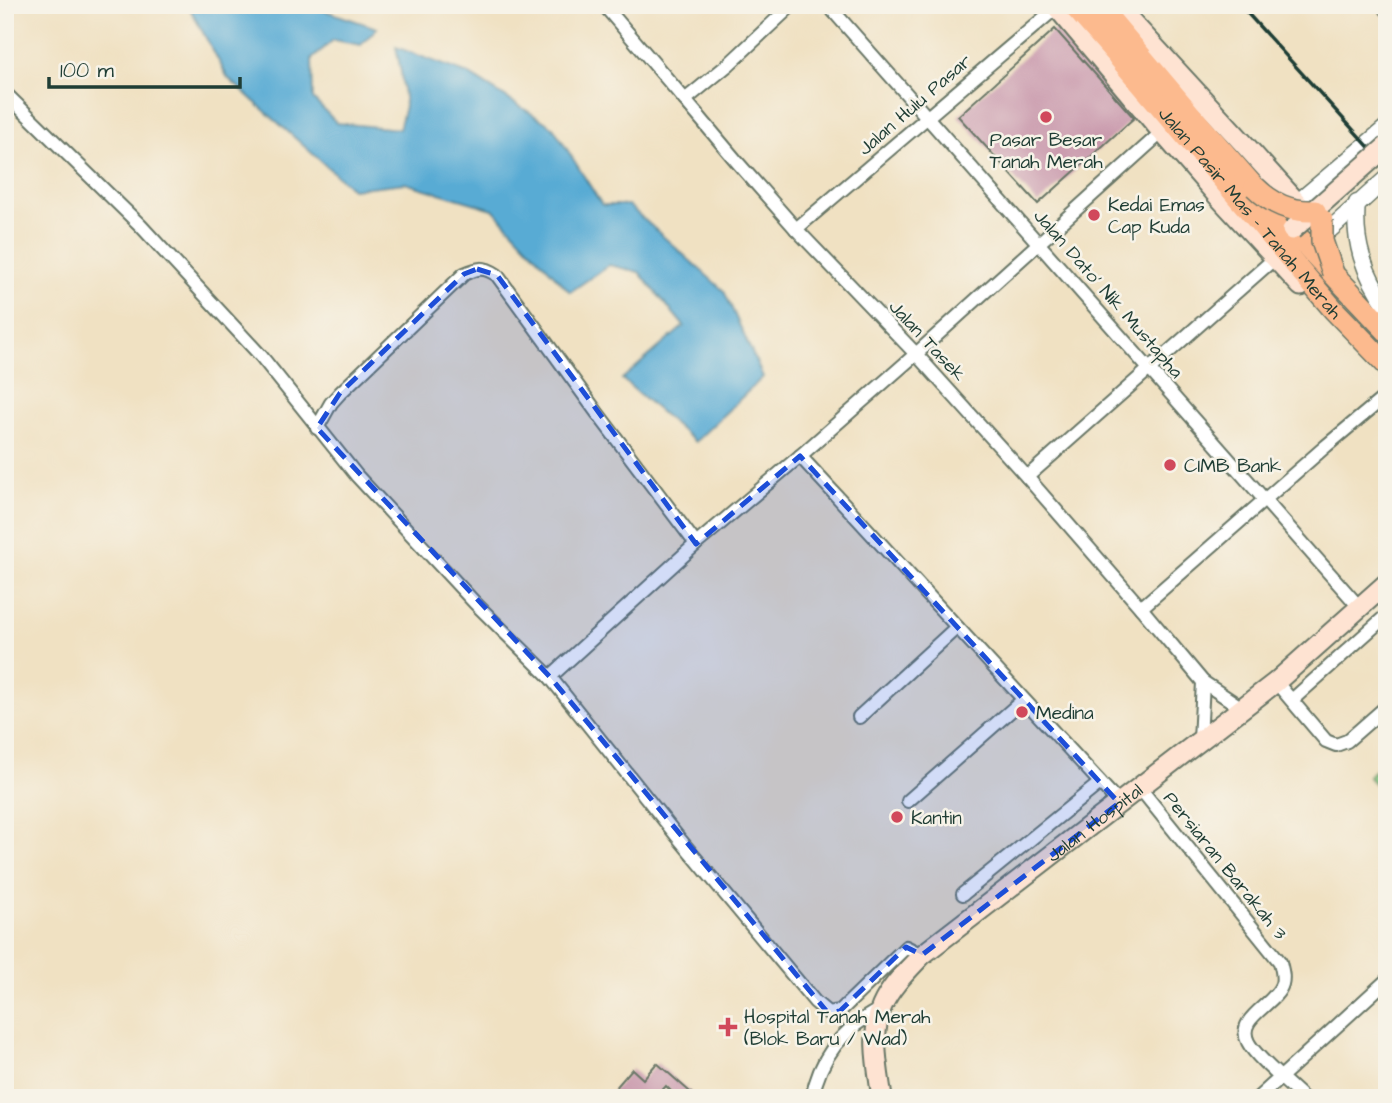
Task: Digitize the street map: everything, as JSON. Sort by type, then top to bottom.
[{"type":"main road","points":[[1098,5],[1295,235],[1295,249],[1387,352]]},
{"type":"main road","points":[[1116,5],[1315,217],[1335,258],[1387,318]]},
{"type":"main road","points":[[1061,6],[1153,90],[1284,235],[1295,235],[1387,146]]},
{"type":"main road","points":[[1061,6],[1162,132],[1275,258],[1387,376]]},
{"type":"main road","name":"Jalan Pasir Mas - Tanah Merah","points":[[1119,58],[1334,310],[1387,365]]},
{"type":"main road","points":[[1315,217],[1387,164]]},
{"type":"main road","points":[[1255,187],[1276,204],[1315,217]]},
{"type":"main road","points":[[1315,217],[1333,273]]},
{"type":"main road","name":"Jalan Pasir Mas - Tanah Merah","points":[[1295,235],[1387,331]]},
{"type":"main road","name":"Jalan Hospital","points":[[882,1098],[876,1035],[881,1009],[903,974],[922,955],[1276,682],[1387,583]]},
{"type":"street","name":"Jalan Tasek","points":[[604,5],[796,229],[916,354],[1027,477],[1203,682],[1242,708]]},
{"type":"street","points":[[685,100],[729,64],[792,5]]},
{"type":"street","name":"Jalan Dato' Nik Mustapha","points":[[828,5],[1360,608]]},
{"type":"street","points":[[1383,5],[1387,10]]},
{"type":"street","name":"Jalan Hulu Pasar","points":[[796,229],[1061,6]]},
{"type":"street","points":[[5,93],[149,235],[261,356],[356,477],[475,603],[550,677],[816,1002],[828,1013],[840,1012],[905,947],[922,955]]},
{"type":"street","points":[[1315,217],[1387,127]]},
{"type":"street","points":[[550,677],[696,544],[916,354],[1162,132]]},
{"type":"street","points":[[1315,217],[1357,203],[1387,178]]},
{"type":"street","points":[[1357,203],[1357,240],[1367,273],[1387,306]]},
{"type":"street","points":[[1027,477],[1275,258]]},
{"type":"street","points":[[317,428],[340,393],[464,274],[477,269],[488,269],[496,275],[696,544]]},
{"type":"street","points":[[1141,608],[1387,395]]},
{"type":"street","points":[[800,456],[1119,803]]},
{"type":"street","points":[[1292,700],[1387,615]]},
{"type":"street","points":[[859,718],[957,627]]},
{"type":"street","points":[[1200,740],[1203,682]]},
{"type":"street","points":[[1276,682],[1326,741],[1336,745],[1348,741],[1387,706]]},
{"type":"street","points":[[908,801],[1023,700]]},
{"type":"street","points":[[963,894],[1100,783]]},
{"type":"street","name":"Persiaran Barakah 3","points":[[1139,787],[1280,962],[1282,984],[1277,994],[1249,1021],[1245,1032],[1256,1053],[1303,1098]]},
{"type":"street","points":[[1258,1098],[1387,980]]},
{"type":"street","points":[[812,1098],[816,1080],[835,1045],[863,1018],[881,1009]]},
{"type":"highlighted area","points":[[477,269],[497,275],[696,544],[800,456],[1119,803],[922,955],[906,947],[840,1011],[828,1013],[550,677],[317,428],[340,393],[464,274]]},
{"type":"green space","points":[[1387,760],[1387,797],[1368,776]]},
{"type":"water","points":[[188,5],[308,5],[377,28],[361,45],[333,40],[312,59],[313,99],[337,123],[399,129],[405,106],[396,47],[468,74],[553,127],[602,205],[628,205],[724,291],[763,377],[695,442],[622,379],[684,326],[639,272],[609,265],[570,292],[493,209],[405,183],[352,189],[228,78]]},
{"type":"building","name":"Pasar Besar Tanah Merah","points":[[1055,29],[1134,118],[1038,204],[958,116]]},
{"type":"building","points":[[657,1063],[697,1098],[678,1098],[666,1086],[655,1098],[607,1098],[632,1069],[643,1079]]},
{"type":"railway","points":[[1240,5],[1387,167]]},
{"type":"place","name":"Pasar Besar Tanah Merah","points":[[1046,117]]},
{"type":"place","name":"Kedai Emas Cap Kuda","points":[[1094,215]]},
{"type":"place","name":"CIMB Bank","points":[[1170,465]]},
{"type":"place","name":"Medina","points":[[1022,712]]},
{"type":"place","name":"Kantin","points":[[897,817]]},
{"type":"place","name":"Hospital Tanah Merah (Blok Baru / Wad)","points":[[728,1027]]}]
